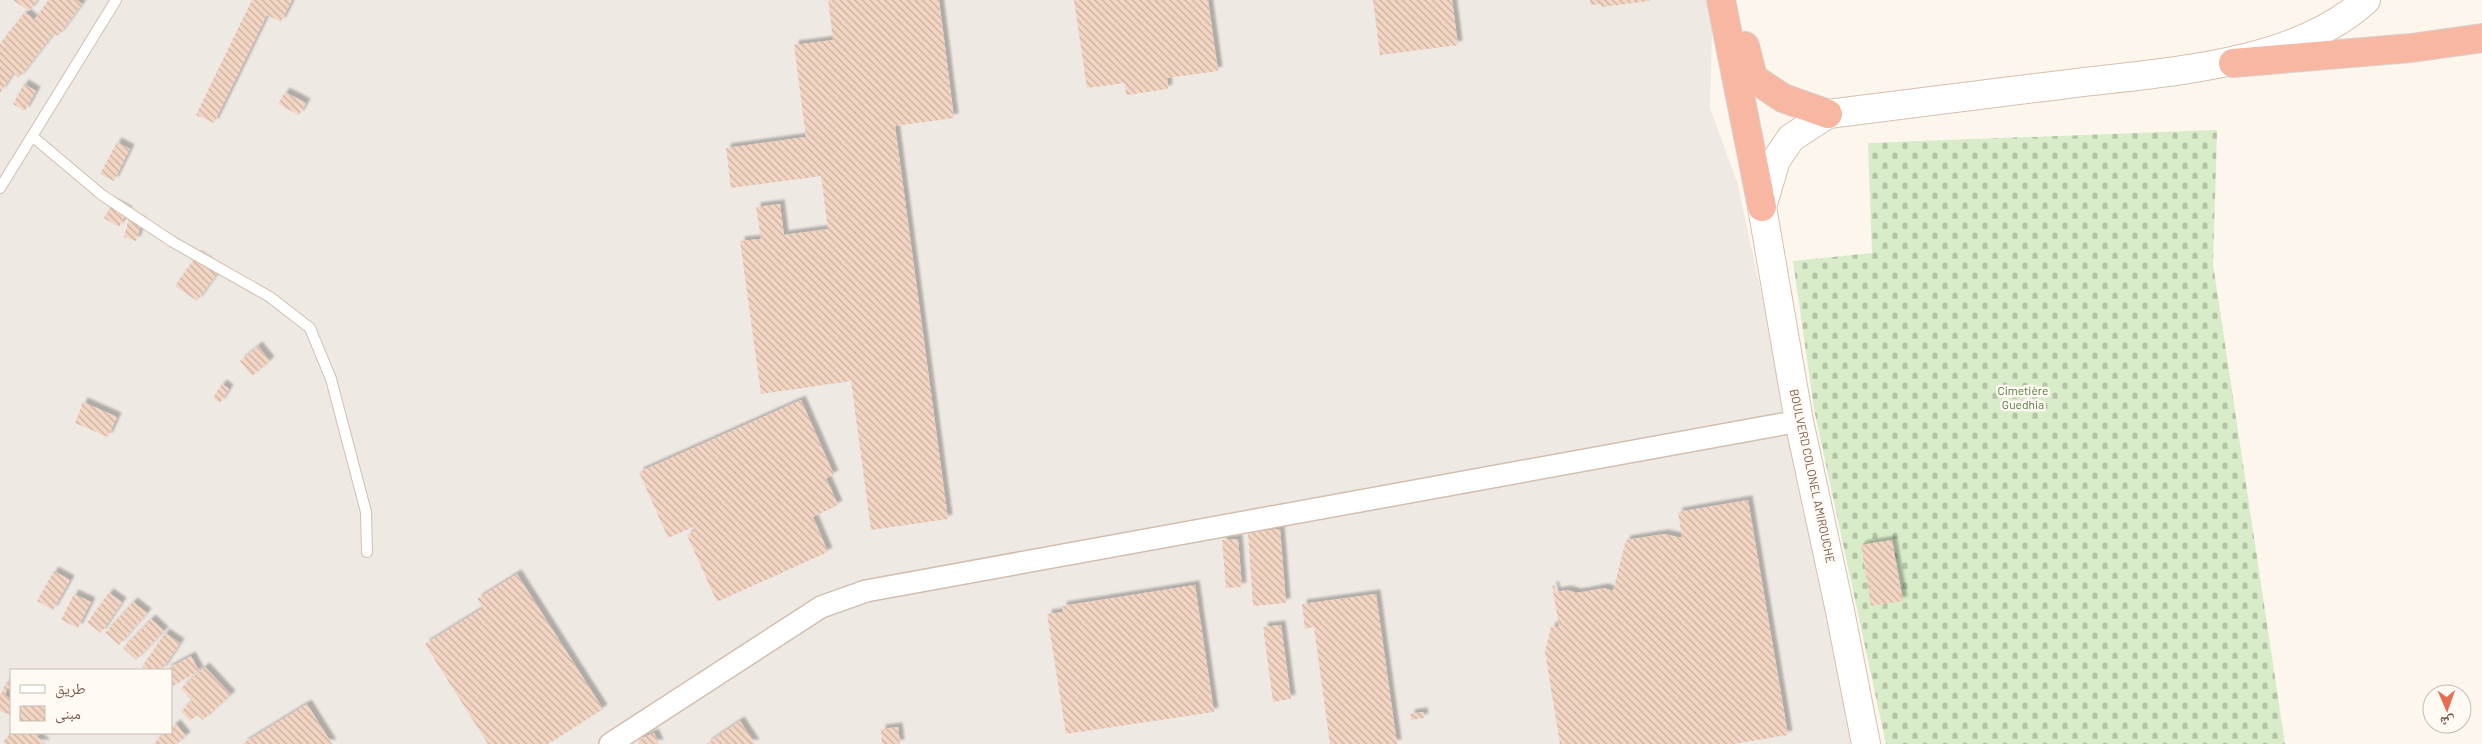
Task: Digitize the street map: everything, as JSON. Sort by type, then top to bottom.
[{"type":"highway","points":[[1721,0],[1762,207]]},
{"type":"highway","points":[[1734,0],[1753,78],[1783,98],[1828,114]]},
{"type":"highway","points":[[2233,63],[2411,48],[2482,38]]},
{"type":"main road","points":[[1762,207],[1776,160],[1791,138],[1828,114],[2233,63],[2322,32],[2353,12],[2366,0]]},
{"type":"main road","name":"BOULVERD COLONEL AMIROUCHE","points":[[1762,207],[1799,421],[1840,611],[1866,744]]},
{"type":"street","points":[[610,744],[820,607],[866,591],[1799,421]]},
{"type":"lane","points":[[0,188],[116,0]]},
{"type":"lane","points":[[32,136],[102,195],[173,242],[270,297],[310,328],[332,379],[366,512],[367,552]]},
{"type":"shaded area","points":[[0,0],[1706,0],[1712,31],[1710,108],[1737,182],[1789,420],[1851,744],[0,744]]},
{"type":"green space","name":"Cimetière Guedhia","points":[[2217,130],[2213,264],[2285,744],[1886,744],[1814,409],[1793,261],[1872,253],[1868,143]]},
{"type":"building","points":[[13,0],[37,0],[29,11]]},
{"type":"building","points":[[49,0],[77,0],[82,4],[58,36],[54,33],[19,78],[13,73],[0,93],[0,44],[25,12],[34,20]]},
{"type":"building","points":[[252,0],[292,0],[281,22],[267,15],[214,123],[196,115]]},
{"type":"building","points":[[828,0],[939,0],[954,118],[895,126],[948,519],[871,530],[851,381],[761,394],[740,241],[761,239],[756,207],[780,204],[784,235],[828,229],[821,176],[731,188],[726,148],[806,137],[794,45],[833,40]]},
{"type":"building","points":[[1074,0],[1208,0],[1218,71],[1167,78],[1168,89],[1126,95],[1125,83],[1087,88]]},
{"type":"building","points":[[1373,0],[1452,0],[1458,45],[1380,55]]},
{"type":"building","points":[[1590,0],[1650,1],[1601,7],[1601,4],[1591,5]]},
{"type":"building","points":[[24,84],[36,91],[25,111],[13,104]]},
{"type":"building","points":[[285,92],[306,103],[299,115],[278,104]]},
{"type":"building","points":[[117,142],[130,149],[114,181],[100,174]]},
{"type":"building","points":[[113,203],[128,211],[119,227],[104,218]]},
{"type":"building","points":[[129,218],[142,222],[136,241],[124,237]]},
{"type":"building","points":[[197,255],[219,271],[197,301],[175,286]]},
{"type":"building","points":[[258,346],[270,361],[252,376],[240,361]]},
{"type":"building","points":[[222,384],[229,389],[220,403],[213,398]]},
{"type":"building","points":[[801,400],[834,475],[826,478],[838,505],[813,517],[828,552],[717,602],[687,535],[695,531],[693,527],[668,538],[639,472]]},
{"type":"building","points":[[83,402],[117,417],[108,437],[75,423]]},
{"type":"building","points":[[1748,500],[1788,735],[1734,744],[1560,744],[1545,652],[1551,627],[1559,626],[1552,586],[1554,585],[1556,592],[1567,590],[1577,593],[1604,588],[1613,591],[1626,540],[1664,534],[1682,538],[1678,512]]},
{"type":"building","points":[[1280,529],[1286,603],[1253,606],[1248,532]]},
{"type":"building","points":[[1238,539],[1242,587],[1226,588],[1222,540]]},
{"type":"building","points":[[1892,540],[1903,601],[1871,606],[1861,545]]},
{"type":"building","points":[[54,571],[70,580],[53,610],[37,601]]},
{"type":"building","points":[[517,574],[603,709],[548,744],[488,744],[425,644],[483,608],[477,599]]},
{"type":"building","points":[[1195,585],[1214,712],[1066,734],[1047,614],[1063,612],[1062,606]]},
{"type":"building","points":[[109,593],[122,602],[101,633],[87,623]]},
{"type":"building","points":[[74,594],[91,602],[78,628],[61,620]]},
{"type":"building","points":[[1376,594],[1397,744],[1330,744],[1314,627],[1305,629],[1302,604]]},
{"type":"building","points":[[133,602],[147,613],[119,645],[105,633]]},
{"type":"building","points":[[151,619],[164,631],[136,660],[123,648]]},
{"type":"building","points":[[1281,625],[1291,699],[1273,702],[1263,627]]},
{"type":"building","points":[[165,633],[180,643],[163,669],[145,669],[142,667]]},
{"type":"building","points":[[191,656],[199,671],[172,686],[172,669],[167,669]]},
{"type":"building","points":[[205,667],[231,695],[203,720],[197,715],[190,721],[181,711],[192,701],[181,688]]},
{"type":"building","points":[[6,682],[10,684],[10,689],[7,688],[5,696],[10,698],[10,715],[0,711],[0,693],[2,693]]},
{"type":"building","points":[[307,704],[332,744],[242,744]]},
{"type":"building","points":[[1423,712],[1424,718],[1411,720],[1410,714]]},
{"type":"building","points":[[740,721],[755,744],[706,744]]},
{"type":"building","points":[[176,724],[186,736],[177,744],[153,744],[165,734],[172,734],[172,727]]},
{"type":"building","points":[[898,727],[900,744],[882,744],[881,729]]},
{"type":"building","points":[[654,733],[659,744],[639,744],[638,740]]},
{"type":"building","points":[[10,734],[39,734],[37,737],[46,744],[6,744],[3,742]]}]
